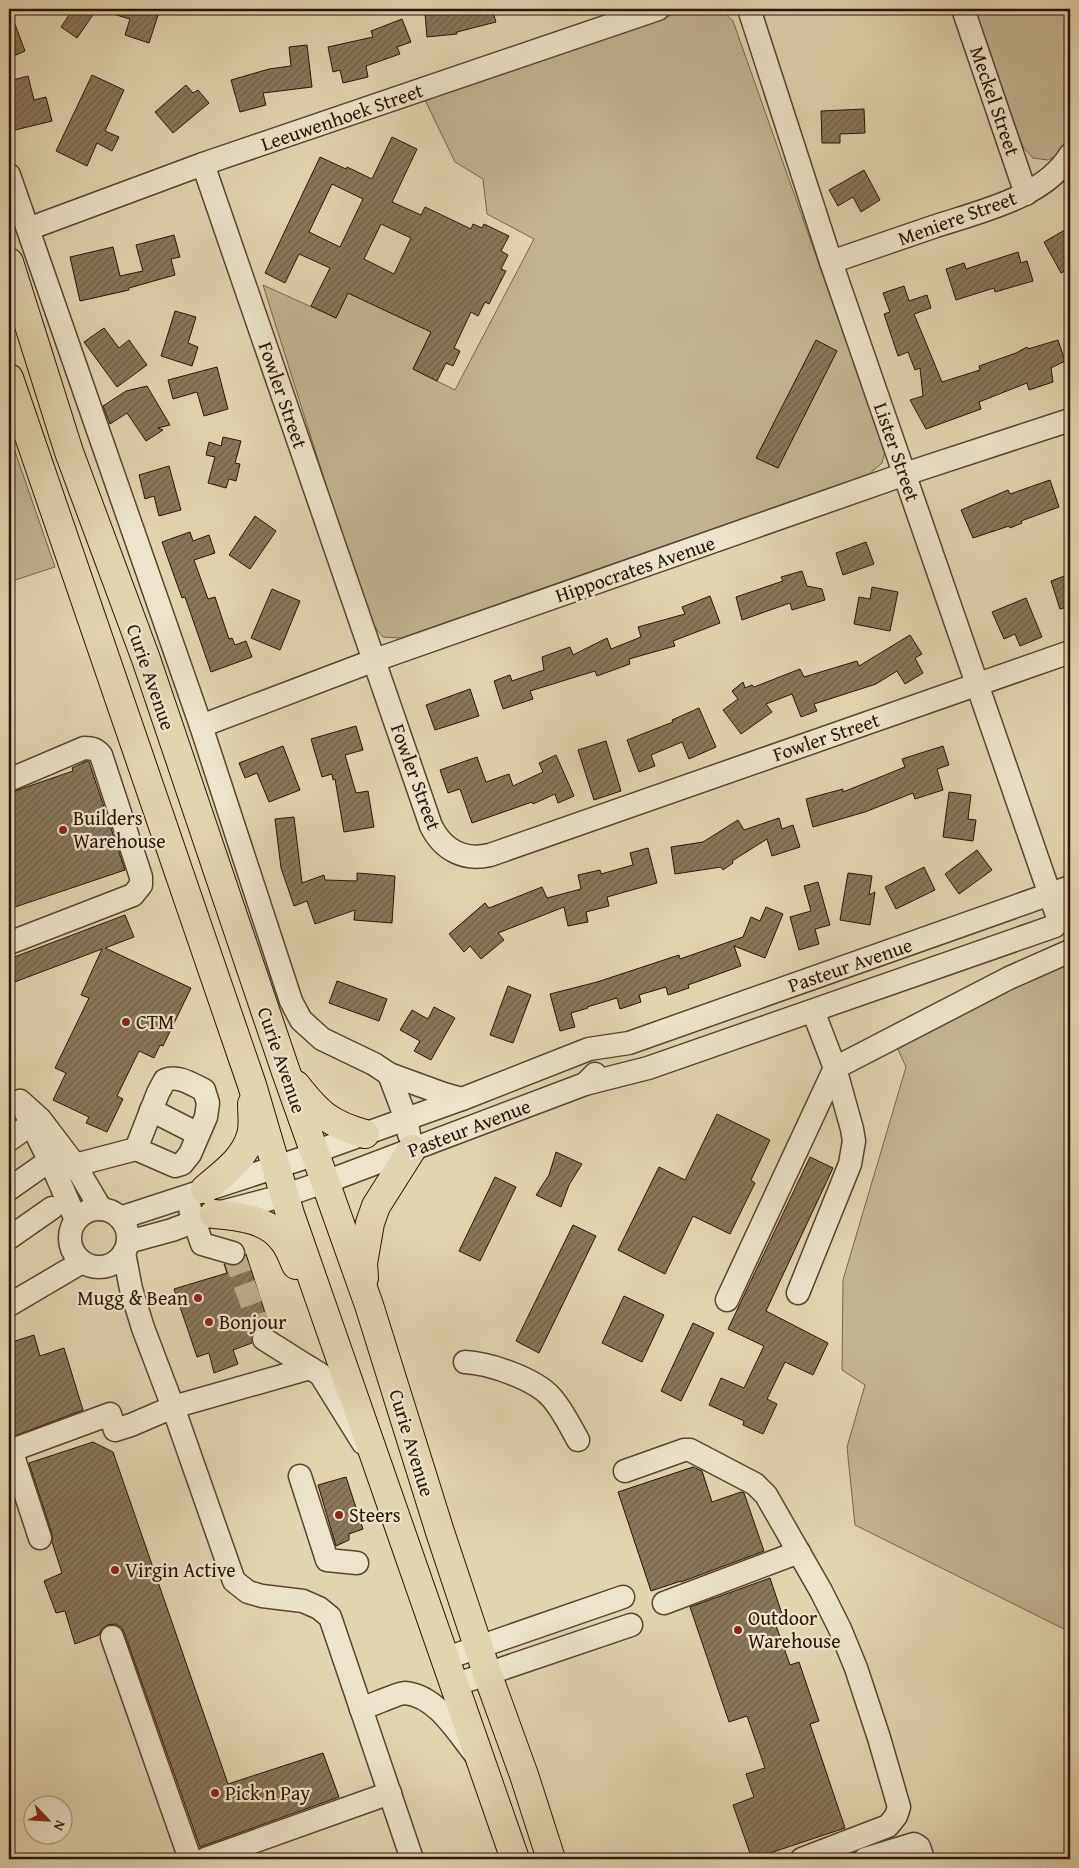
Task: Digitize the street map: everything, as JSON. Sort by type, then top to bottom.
[{"type":"main road","name":"Curie Avenue","points":[[9,262],[69,452],[146,660],[286,1072],[370,1306],[440,1532],[551,1859]]},
{"type":"main road","name":"Curie Avenue","points":[[9,378],[252,1085],[286,1195],[290,1214],[515,1859]]},
{"type":"main road","points":[[286,1072],[307,1099],[332,1121],[365,1134]]},
{"type":"main road","points":[[195,1193],[242,1155],[249,1141],[252,1126],[252,1085]]},
{"type":"main road","points":[[370,1306],[363,1263],[370,1223],[381,1196],[412,1149]]},
{"type":"main road","points":[[204,1218],[242,1217],[261,1224],[279,1234],[287,1246],[336,1347]]},
{"type":"street","name":"Leeuwenhoek Street","points":[[28,229],[203,164],[658,9]]},
{"type":"street","name":"Lister Street","points":[[749,9],[831,262],[978,685],[1060,890],[1059,921],[1063,924]]},
{"type":"street","name":"Meckel Street","points":[[964,9],[1026,194]]},
{"type":"street","name":"Meniere Street","points":[[831,262],[1026,194],[1054,174],[1070,155]]},
{"type":"street","name":"Fowler Street","points":[[203,164],[431,826],[441,843],[453,852],[479,858],[530,842],[1070,652]]},
{"type":"street","name":"Curie Avenue","points":[[9,175],[202,726],[284,982],[295,1010],[308,1029],[322,1039],[374,1064],[389,1074],[444,1094],[462,1098]]},
{"type":"street","name":"Hippocrates Avenue","points":[[202,726],[375,660],[905,474],[1070,420]]},
{"type":"street","points":[[9,780],[84,748],[92,748],[99,752],[102,755],[142,885],[133,895],[9,943]]},
{"type":"street","name":"Pasteur Avenue","points":[[110,1213],[195,1193],[316,1154],[328,1147],[589,1049],[629,1043],[1060,890]]},
{"type":"street","points":[[584,1084],[648,1068],[1063,924]]},
{"type":"street","points":[[728,1300],[835,1068],[1009,978],[1070,951]]},
{"type":"street","points":[[798,1293],[850,1164],[854,1141],[835,1068],[813,1011]]},
{"type":"street","name":"Pasteur Avenue","points":[[172,1230],[204,1218],[286,1195],[340,1177],[584,1084],[629,1043]]},
{"type":"street","points":[[389,1074],[406,1119],[412,1149]]},
{"type":"street","points":[[9,1189],[60,1167],[136,1149],[175,1166],[182,1164],[190,1154],[206,1117],[208,1103],[204,1090],[178,1078],[165,1080],[136,1149]]},
{"type":"street","points":[[12,1091],[31,1124],[60,1167],[126,1229],[130,1284],[143,1328],[234,1581],[248,1592],[262,1596],[303,1601],[319,1608],[330,1618],[412,1859]]},
{"type":"street","points":[[12,1091],[40,1119],[60,1167],[73,1228],[71,1246],[75,1255],[90,1265],[130,1284]]},
{"type":"street","points":[[151,1110],[198,1134]]},
{"type":"street","points":[[9,1140],[31,1124]]},
{"type":"street","points":[[195,1193],[204,1218],[202,1244],[233,1253]]},
{"type":"street","points":[[9,1238],[52,1208]]},
{"type":"street","points":[[43,1284],[73,1228],[83,1214],[92,1210],[110,1213]]},
{"type":"street","points":[[9,1305],[43,1284],[90,1265],[108,1266],[117,1261],[126,1247],[172,1230]]},
{"type":"street","points":[[130,1284],[144,1252],[172,1230]]},
{"type":"street","points":[[253,1384],[264,1368],[264,1339],[320,1374],[378,1467]]},
{"type":"street","points":[[465,1362],[492,1365],[545,1391],[553,1398],[578,1440]]},
{"type":"street","points":[[40,1538],[14,1459],[14,1452],[17,1447],[110,1414],[115,1430],[173,1407],[310,1368]]},
{"type":"street","points":[[624,1470],[684,1450],[691,1450],[762,1490],[832,1614],[856,1668],[899,1803],[896,1816],[888,1826],[802,1859]]},
{"type":"street","points":[[300,1476],[327,1560],[357,1563]]},
{"type":"street","points":[[664,1603],[798,1552]]},
{"type":"street","points":[[444,1659],[623,1597]]},
{"type":"street","points":[[454,1685],[631,1625]]},
{"type":"street","points":[[112,1637],[190,1859]]},
{"type":"street","points":[[361,1709],[404,1693],[422,1698],[438,1709],[482,1762]]},
{"type":"street","points":[[205,1859],[390,1792]]},
{"type":"street","points":[[865,1859],[914,1844],[920,1849],[923,1859]]},
{"type":"shaded area","points":[[689,9],[720,9],[733,21],[885,451],[882,463],[869,474],[401,638],[383,637],[373,625],[351,564],[263,285],[336,318],[348,293],[414,324],[442,310],[413,369],[455,390],[534,239],[487,214],[483,179],[455,162],[425,100]]},
{"type":"shaded area","points":[[971,9],[1070,9],[1070,133],[1061,153],[1048,160],[1033,158],[1023,147]]},
{"type":"shaded area","points":[[9,434],[55,567],[9,582]]},
{"type":"shaded area","points":[[1061,964],[1070,966],[1070,1632],[855,1525],[847,1447],[865,1385],[842,1370],[843,1280],[906,1067],[896,1045]]},
{"type":"building","points":[[73,9],[97,9],[77,38],[61,27]]},
{"type":"building","points":[[106,9],[160,9],[149,43],[125,35],[130,19],[106,12]]},
{"type":"building","points":[[438,9],[492,9],[496,22],[457,32],[457,34],[427,37],[425,13],[438,11]]},
{"type":"building","points":[[9,12],[25,51],[9,58]]},
{"type":"building","points":[[402,19],[411,42],[397,47],[400,54],[366,66],[368,77],[343,83],[340,70],[333,72],[328,47],[373,37],[371,31]]},
{"type":"building","points":[[307,45],[312,87],[263,93],[266,105],[240,112],[231,80],[269,69],[291,66],[289,47]]},
{"type":"building","points":[[92,75],[124,90],[105,131],[119,137],[112,151],[97,143],[87,166],[56,151]]},
{"type":"building","points":[[28,76],[34,100],[46,97],[52,121],[15,130],[9,101],[9,81]]},
{"type":"building","points":[[186,85],[193,93],[198,90],[209,103],[173,133],[155,112]]},
{"type":"building","points":[[864,109],[865,133],[840,134],[840,143],[822,143],[821,111]]},
{"type":"building","points":[[392,137],[417,149],[392,202],[421,215],[425,207],[471,229],[473,224],[482,228],[484,224],[509,236],[501,251],[508,255],[501,269],[506,271],[489,304],[485,302],[478,316],[471,312],[454,348],[460,351],[453,366],[446,363],[437,381],[413,369],[431,332],[348,293],[336,318],[311,306],[330,268],[299,254],[285,283],[265,273],[320,157],[372,179]],"holes":[[[332,184],[363,199],[340,247],[309,232]],[[381,224],[411,238],[394,274],[364,259]]]},
{"type":"building","points":[[864,170],[880,200],[861,212],[853,197],[838,206],[829,190]]},
{"type":"building","points":[[1070,227],[1070,268],[1061,273],[1044,242]]},
{"type":"building","points":[[174,235],[180,257],[171,259],[175,275],[129,288],[129,290],[80,301],[70,257],[113,247],[120,276],[143,271],[136,245]]},
{"type":"building","points":[[1018,252],[1021,263],[1027,261],[1033,281],[995,292],[994,288],[956,300],[946,269],[964,263],[966,269]]},
{"type":"building","points":[[904,286],[909,301],[927,295],[931,308],[914,314],[942,382],[980,370],[979,366],[1016,353],[1027,347],[1028,349],[1058,340],[1065,361],[1051,368],[1053,382],[1029,390],[1027,383],[979,402],[981,409],[926,429],[910,400],[923,396],[920,368],[915,370],[908,352],[898,356],[884,314],[890,312],[883,293]]},
{"type":"building","points":[[175,311],[196,317],[188,343],[198,347],[192,366],[161,356]]},
{"type":"building","points":[[104,328],[119,348],[129,340],[147,365],[117,387],[84,342]]},
{"type":"building","points":[[816,340],[837,351],[778,468],[756,458]]},
{"type":"building","points":[[217,367],[228,409],[204,416],[197,392],[173,399],[168,380]]},
{"type":"building","points":[[147,386],[170,425],[158,428],[163,430],[146,441],[127,413],[110,424],[103,406],[126,391]]},
{"type":"building","points":[[223,437],[241,441],[235,463],[240,464],[236,481],[229,479],[226,488],[208,483],[215,457],[206,455],[209,442],[221,446]]},
{"type":"building","points":[[169,466],[181,510],[159,516],[154,496],[145,499],[139,475]]},
{"type":"building","points":[[1050,480],[1059,507],[1021,521],[1022,523],[1010,528],[1009,526],[973,538],[961,510],[1008,490],[1010,494]]},
{"type":"building","points":[[255,516],[276,531],[250,569],[229,555]]},
{"type":"building","points":[[190,532],[193,541],[209,535],[215,553],[194,560],[208,599],[215,597],[229,639],[232,638],[235,645],[246,641],[252,657],[211,672],[185,597],[182,598],[162,542]]},
{"type":"building","points":[[866,542],[874,564],[843,575],[836,553]]},
{"type":"building","points":[[802,571],[807,586],[822,589],[825,600],[792,610],[790,603],[742,620],[736,597],[783,581],[781,577]]},
{"type":"building","points":[[1070,574],[1070,606],[1060,609],[1051,581]]},
{"type":"building","points":[[872,587],[898,592],[890,631],[854,624],[859,597],[870,599]]},
{"type":"building","points":[[272,589],[300,601],[280,650],[251,638]]},
{"type":"building","points":[[710,596],[720,623],[673,641],[675,646],[629,659],[630,664],[597,676],[595,671],[530,691],[533,699],[503,709],[494,681],[510,675],[512,681],[544,670],[542,657],[570,647],[573,655],[607,638],[611,649],[641,637],[638,627],[685,614],[682,607]]},
{"type":"building","points":[[1026,598],[1042,637],[1020,646],[1015,634],[1004,639],[992,612]]},
{"type":"building","points":[[910,635],[922,654],[915,658],[923,673],[905,684],[897,671],[876,684],[814,704],[817,711],[801,717],[792,694],[766,704],[772,712],[741,734],[723,710],[738,699],[732,691],[743,682],[745,688],[752,685],[754,687],[800,669],[804,677],[857,661],[859,666]]},
{"type":"building","points":[[470,689],[479,716],[435,730],[426,705]]},
{"type":"building","points":[[699,708],[716,747],[689,759],[682,742],[651,755],[655,766],[639,772],[627,740],[673,722],[672,720]]},
{"type":"building","points":[[356,726],[363,750],[345,755],[356,793],[368,791],[374,827],[344,832],[335,779],[333,780],[332,774],[322,777],[311,739]]},
{"type":"building","points":[[606,741],[621,791],[594,800],[578,750]]},
{"type":"building","points":[[283,746],[300,790],[269,802],[257,773],[245,778],[239,763]]},
{"type":"building","points":[[943,746],[949,765],[937,769],[943,790],[915,799],[913,793],[865,812],[813,827],[806,799],[843,789],[843,792],[905,767],[902,759]]},
{"type":"building","points":[[556,755],[574,796],[558,803],[555,794],[533,804],[532,802],[472,823],[460,789],[448,793],[440,770],[477,757],[486,782],[509,774],[513,786],[543,772],[539,763]]},
{"type":"building","name":"Builders Warehouse","points":[[87,761],[89,762],[125,870],[9,909],[9,793],[73,771],[72,768]]},
{"type":"building","points":[[949,792],[971,795],[968,819],[976,820],[973,841],[943,837]]},
{"type":"building","points":[[294,817],[302,883],[324,875],[325,880],[357,881],[357,873],[395,876],[392,923],[354,920],[355,910],[315,924],[307,901],[294,906],[281,868],[275,819]]},
{"type":"building","points":[[779,818],[782,829],[793,825],[800,847],[772,856],[767,839],[732,861],[733,863],[723,870],[721,867],[675,874],[671,847],[703,842],[738,820],[744,830]]},
{"type":"building","points":[[648,848],[657,883],[607,897],[609,906],[586,912],[588,922],[568,926],[564,907],[498,933],[504,940],[481,959],[470,946],[464,952],[449,934],[485,903],[489,908],[542,887],[547,898],[581,889],[578,875],[600,870],[601,874],[633,865],[630,853]]},
{"type":"building","points":[[977,850],[992,870],[959,894],[945,874]]},
{"type":"building","points":[[924,867],[935,890],[896,909],[885,887]]},
{"type":"building","points":[[848,873],[872,876],[869,895],[875,892],[870,925],[840,920]]},
{"type":"building","points":[[818,882],[830,925],[815,929],[819,944],[799,950],[790,917],[811,911],[804,886]]},
{"type":"building","points":[[766,907],[783,914],[765,958],[734,946],[741,966],[688,985],[689,988],[668,995],[666,987],[639,995],[641,1002],[620,1009],[617,998],[587,1007],[571,1013],[575,1027],[560,1031],[550,994],[597,982],[679,955],[680,959],[743,937],[751,917],[760,921]]},
{"type":"building","name":"CTM","points":[[125,915],[134,937],[105,948],[191,988],[163,1046],[160,1045],[154,1058],[139,1051],[117,1096],[123,1099],[107,1132],[86,1123],[89,1117],[53,1100],[66,1073],[55,1068],[89,998],[81,995],[102,949],[12,983],[9,974],[9,959]]},
{"type":"building","points":[[337,981],[387,999],[379,1021],[329,1003]]},
{"type":"building","points":[[508,986],[531,995],[513,1043],[490,1035]]},
{"type":"building","points":[[434,1007],[455,1018],[431,1060],[414,1051],[420,1041],[400,1030],[412,1010],[428,1019]]},
{"type":"building","points":[[717,1114],[770,1140],[751,1180],[755,1183],[730,1234],[693,1216],[665,1274],[618,1250],[659,1167],[685,1180]]},
{"type":"building","points":[[556,1152],[582,1164],[569,1185],[561,1207],[536,1195],[549,1175]]},
{"type":"building","points":[[810,1157],[833,1168],[766,1311],[828,1343],[813,1375],[785,1362],[767,1399],[777,1404],[763,1434],[743,1425],[744,1421],[709,1405],[721,1378],[744,1388],[764,1346],[728,1329]]},
{"type":"building","points":[[495,1177],[516,1187],[480,1261],[459,1251]]},
{"type":"building","points":[[573,1225],[596,1236],[539,1353],[516,1341]]},
{"type":"building","points":[[246,1254],[270,1328],[264,1326],[257,1328],[253,1332],[252,1343],[233,1350],[238,1364],[214,1373],[209,1353],[197,1357],[174,1289],[227,1273],[224,1264],[237,1266],[242,1262]]},
{"type":"building","points":[[624,1296],[664,1315],[642,1362],[602,1343]]},
{"type":"building","points":[[693,1323],[714,1333],[681,1401],[661,1391]]},
{"type":"building","points":[[34,1335],[40,1356],[64,1348],[83,1410],[9,1438],[9,1343]]},
{"type":"building","points":[[93,1442],[113,1452],[228,1784],[323,1753],[339,1797],[200,1847],[124,1632],[121,1627],[115,1624],[108,1625],[102,1629],[99,1635],[75,1644],[65,1611],[56,1613],[44,1581],[62,1573],[52,1542],[52,1534],[29,1463]]},
{"type":"building","points":[[693,1467],[702,1471],[712,1502],[741,1492],[744,1493],[764,1551],[681,1582],[651,1591],[618,1492]]},
{"type":"building","name":"Steers","points":[[346,1477],[363,1529],[349,1534],[349,1540],[336,1546],[318,1485]]},
{"type":"building","points":[[770,1578],[782,1614],[773,1617],[790,1665],[799,1662],[819,1721],[810,1724],[845,1828],[752,1859],[733,1805],[754,1797],[746,1774],[765,1768],[747,1716],[729,1722],[690,1607]]},
{"type":"tunnel","points":[[233,1253],[264,1339]]},
{"type":"place","name":"Builders Warehouse","points":[[63,830]]},
{"type":"place","name":"CTM","points":[[126,1022]]},
{"type":"place","name":"Mugg & Bean","points":[[198,1298]]},
{"type":"place","name":"Bonjour","points":[[209,1322]]},
{"type":"place","name":"Steers","points":[[339,1515]]},
{"type":"place","name":"Virgin Active","points":[[115,1570]]},
{"type":"place","name":"Outdoor Warehouse","points":[[738,1630]]},
{"type":"place","name":"Pick n Pay","points":[[215,1793]]}]
